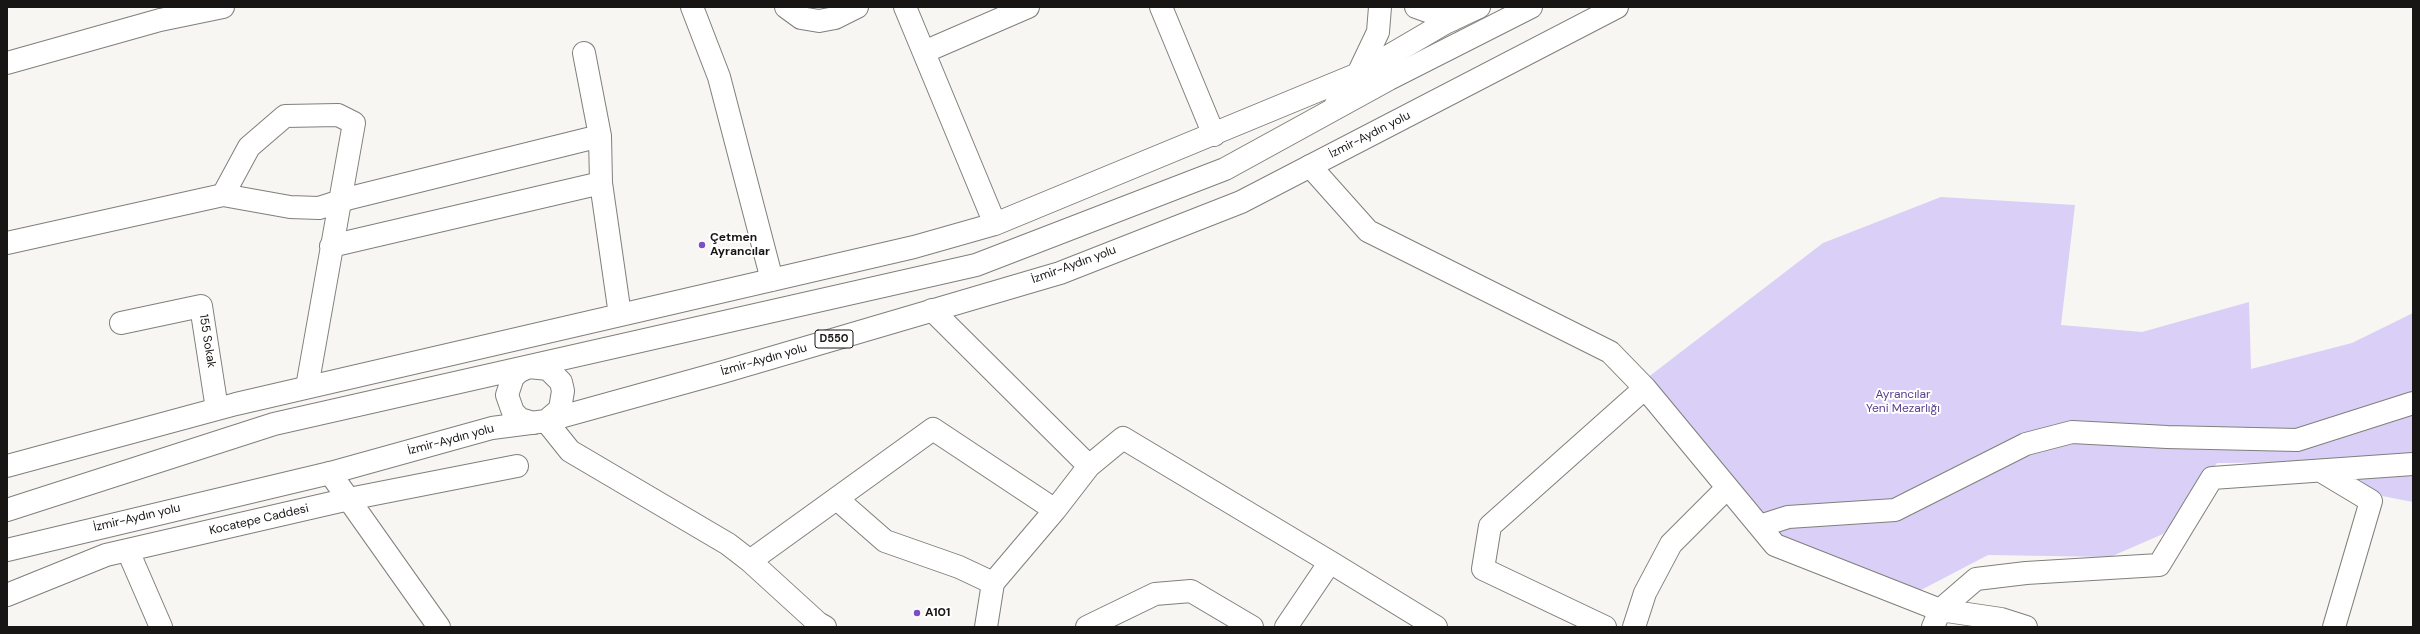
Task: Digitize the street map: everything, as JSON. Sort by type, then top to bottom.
[{"type":"main road","points":[[7,63],[161,13],[223,7]]},
{"type":"main road","points":[[692,7],[719,76],[772,280]]},
{"type":"main road","points":[[786,7],[801,18],[819,21],[835,18],[857,7]]},
{"type":"main road","points":[[905,7],[995,224]]},
{"type":"main road","points":[[924,52],[1028,7]]},
{"type":"main road","points":[[1161,7],[1214,135]]},
{"type":"main road","points":[[1332,110],[1358,74],[1378,32],[1380,7]]},
{"type":"main road","points":[[1416,7],[1452,20]]},
{"type":"main road","points":[[7,466],[217,409],[914,247],[995,224],[1214,135],[1358,74],[1452,20],[1479,7]]},
{"type":"main road","points":[[7,510],[274,424],[976,265],[1224,169],[1390,79],[1532,7]]},
{"type":"main road","name":"İzmir-Aydın yolu","points":[[7,550],[330,473],[492,428],[540,422],[1060,273],[1240,202],[1617,7]]},
{"type":"main road","points":[[584,53],[600,136],[601,183],[620,315]]},
{"type":"main road","points":[[1358,74],[1390,79]]},
{"type":"main road","points":[[223,195],[248,147],[285,116],[338,115],[354,123],[331,246],[308,387]]},
{"type":"main road","points":[[7,243],[223,195],[290,207],[319,208],[600,136]]},
{"type":"main road","points":[[1310,166],[1368,231],[1610,352],[1645,388],[1775,545],[1937,619],[2001,619],[2026,627]]},
{"type":"main road","points":[[331,246],[601,183]]},
{"type":"main road","name":"155 Sokak","points":[[121,323],[201,306],[217,409]]},
{"type":"main road","points":[[932,310],[1089,466]]},
{"type":"main road","points":[[540,422],[560,409],[563,400],[562,386],[555,374],[548,369],[529,367],[520,371],[513,377],[507,395],[513,412],[520,419],[540,422],[570,451],[728,544],[750,561],[820,626]]},
{"type":"main road","points":[[1605,627],[1483,569],[1490,526],[1645,388]]},
{"type":"main road","points":[[1760,526],[1788,517],[1895,510],[2026,444],[2072,432],[2167,437],[2297,440],[2413,403]]},
{"type":"main road","points":[[750,561],[933,429],[1055,510]]},
{"type":"main road","points":[[986,627],[993,583],[1055,510],[1089,466],[1123,438],[1436,627]]},
{"type":"main road","points":[[1937,619],[1976,579],[2026,573],[2159,565],[2212,478],[2413,464]]},
{"type":"main road","name":"Kocatepe Caddesi","points":[[7,595],[106,555],[349,499],[517,466]]},
{"type":"main road","points":[[2321,471],[2371,501],[2334,627]]},
{"type":"main road","points":[[330,473],[439,627]]},
{"type":"main road","points":[[1634,627],[1645,593],[1671,544],[1727,488]]},
{"type":"main road","points":[[837,499],[886,541],[959,567],[993,583]]},
{"type":"main road","points":[[128,551],[161,627]]},
{"type":"main road","points":[[1286,627],[1330,562]]},
{"type":"main road","points":[[1087,627],[1155,594],[1192,590],[1252,627]]},
{"type":"green space","name":"Ayrancılar Yeni Mezarlığı","points":[[1941,197],[2075,205],[2061,325],[2142,332],[2249,302],[2251,369],[2352,343],[2413,313],[2413,502],[2382,496],[2335,462],[2217,463],[2163,534],[2110,557],[1988,555],[1921,590],[1815,559],[1789,544],[1734,490],[1647,378],[1823,243]]},
{"type":"place","name":"Çetmen Ayrancılar","points":[[702,245]]},
{"type":"place","name":"A101","points":[[917,613]]}]
